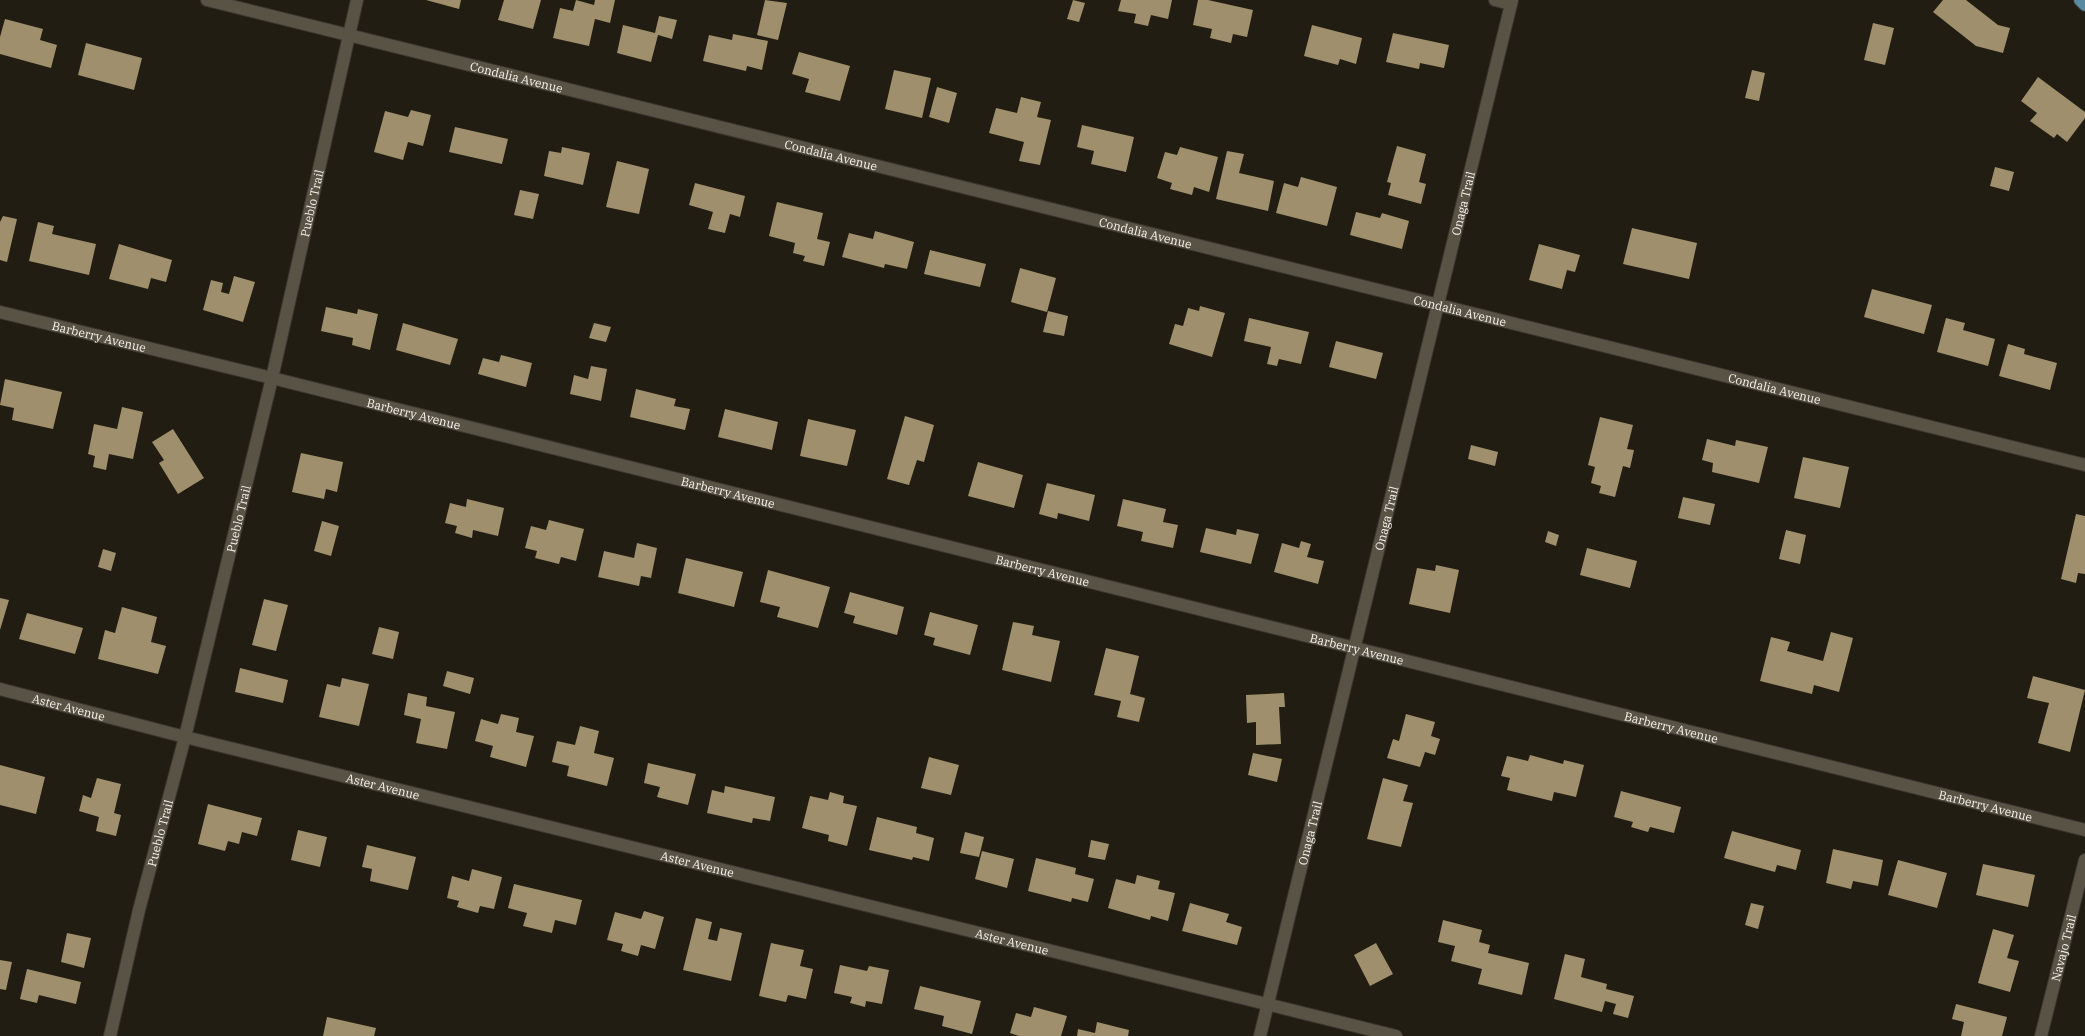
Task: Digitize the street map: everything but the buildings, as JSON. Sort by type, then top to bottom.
[{"type":"main road","points":[[2080,0],[2085,5]]},
{"type":"street","name":"Condalia Avenue","points":[[207,0],[1437,306],[2085,465]]},
{"type":"street","name":"Pueblo Trail","points":[[110,1036],[139,910],[185,737],[272,378],[358,0]]},
{"type":"street","points":[[1495,0],[1512,2]]},
{"type":"street","name":"Onaga Trail","points":[[1260,1036],[1512,2]]},
{"type":"street","name":"Barberry Avenue","points":[[0,312],[272,378],[2085,830]]},
{"type":"street","name":"Aster Avenue","points":[[0,689],[185,737],[1396,1036]]},
{"type":"street","name":"Navajo Trail","points":[[2041,1036],[2085,860]]}]
